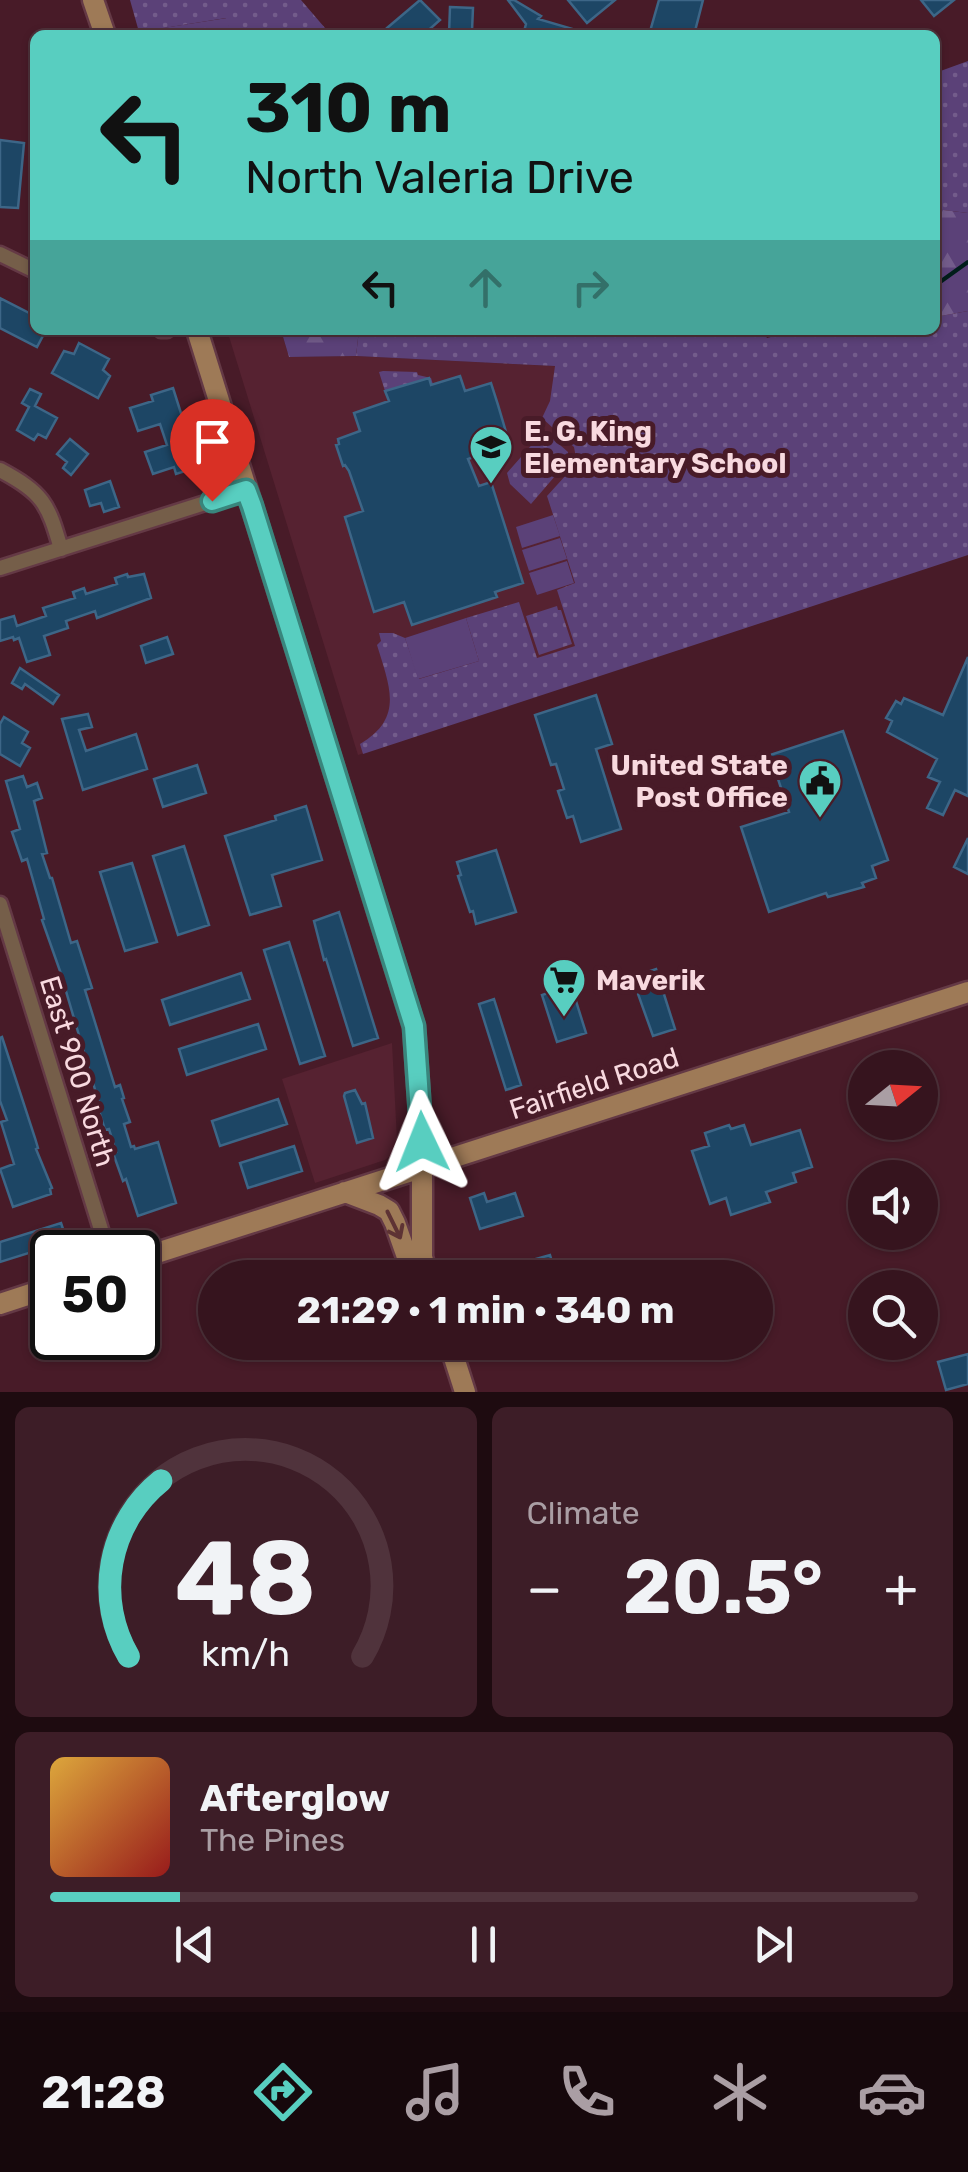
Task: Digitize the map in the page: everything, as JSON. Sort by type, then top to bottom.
[{"type":"main road","points":[[93,0],[102,30]]},
{"type":"main road","points":[[199,335],[414,1026],[419,1073],[423,1260]]},
{"type":"main road","name":"Fairfield Road","points":[[160,1252],[968,992]]},
{"type":"main road","points":[[346,1192],[389,1212],[410,1260]]},
{"type":"main road","points":[[0,1304],[30,1294]]},
{"type":"main road","points":[[455,1360],[465,1392]]},
{"type":"street","points":[[0,254],[30,269]]},
{"type":"street","points":[[0,470],[40,496],[62,549]]},
{"type":"street","points":[[0,568],[246,490]]},
{"type":"street","name":"East 900 North","points":[[0,904],[101,1230]]},
{"type":"shaded area","name":"E. G. King Elementary School","points":[[229,335],[282,335],[289,357],[356,356],[592,368],[822,602],[358,755]]},
{"type":"shaded area","points":[[392,1043],[395,1152],[385,1160],[315,1183],[282,1079]]},
{"type":"green space","points":[[130,0],[301,0],[327,30],[230,30],[226,18],[138,30]]},
{"type":"green space","points":[[227,18],[230,30],[150,30]]},
{"type":"green space","points":[[968,61],[968,213],[940,210],[940,71]]},
{"type":"green space","points":[[940,210],[968,213],[968,311],[940,316]]},
{"type":"green space","points":[[968,311],[968,555],[363,754],[360,744],[383,723],[390,700],[377,645],[381,641],[379,633],[405,638],[419,679],[479,661],[466,618],[519,602],[537,658],[575,646],[557,590],[575,583],[547,496],[577,463],[574,447],[542,418],[550,401],[555,366],[356,356],[358,335],[940,335],[940,316]]},
{"type":"green space","points":[[282,335],[358,335],[356,356],[289,357]]},
{"type":"green space","points":[[379,372],[417,372],[431,378],[438,400],[385,391]]},
{"type":"green space","points":[[544,431],[568,452],[568,461],[531,504],[510,484],[507,473]]},
{"type":"green space","points":[[553,515],[560,536],[522,548],[516,527]]},
{"type":"green space","points":[[560,538],[567,559],[529,571],[522,550]]},
{"type":"green space","points":[[567,561],[574,583],[537,595],[529,573]]},
{"type":"green space","points":[[557,606],[572,644],[539,655],[526,616]]},
{"type":"green space","points":[[466,618],[479,661],[418,679],[405,638]]},
{"type":"building","points":[[420,0],[440,20],[429,30],[387,28]]},
{"type":"building","points":[[508,0],[541,16],[538,19],[576,30],[524,30],[526,24]]},
{"type":"building","points":[[568,0],[615,0],[587,23]]},
{"type":"building","points":[[659,0],[703,0],[695,30],[650,30]]},
{"type":"building","points":[[921,0],[954,0],[934,16]]},
{"type":"building","points":[[450,7],[473,8],[472,30],[449,30]]},
{"type":"building","points":[[0,140],[24,143],[18,208],[0,207]]},
{"type":"building","points":[[0,298],[30,313],[30,335],[43,335],[37,347],[0,328]]},
{"type":"building","points":[[79,343],[109,359],[103,370],[110,376],[98,398],[52,373],[64,351],[74,354]]},
{"type":"building","points":[[460,376],[465,391],[491,383],[498,405],[506,432],[481,441],[485,453],[468,459],[479,486],[491,482],[523,583],[495,592],[497,597],[412,625],[404,602],[374,612],[345,517],[363,511],[336,445],[338,439],[360,431],[354,413],[389,401],[385,391],[429,378],[431,385]]},
{"type":"building","points":[[173,388],[198,467],[176,474],[174,467],[153,474],[145,452],[167,445],[160,424],[138,431],[130,408],[153,401],[151,395]]},
{"type":"building","points":[[30,389],[41,394],[35,406],[57,418],[46,438],[38,434],[34,440],[17,430],[29,407],[22,403]]},
{"type":"building","points":[[70,439],[88,454],[71,475],[63,468],[67,462],[57,454]]},
{"type":"building","points":[[110,481],[119,507],[104,512],[101,503],[90,506],[85,490]]},
{"type":"building","points":[[144,574],[151,598],[97,618],[95,611],[66,621],[68,628],[44,636],[50,655],[27,662],[19,638],[0,641],[0,620],[14,616],[17,626],[46,616],[43,608],[75,598],[73,592],[84,588],[86,594],[117,584],[115,578]]},
{"type":"building","points":[[167,637],[173,654],[146,663],[141,646]]},
{"type":"building","points":[[968,657],[968,796],[955,790],[943,815],[927,808],[940,782],[928,777],[937,759],[887,732],[892,721],[886,718],[896,701],[901,704],[904,698],[943,715]]},
{"type":"building","points":[[20,668],[59,695],[53,704],[25,684],[22,689],[12,683]]},
{"type":"building","points":[[596,695],[612,744],[596,749],[621,829],[581,842],[573,816],[567,818],[558,791],[564,789],[556,764],[551,765],[535,715]]},
{"type":"building","points":[[88,714],[92,727],[79,730],[86,751],[136,734],[147,769],[83,790],[62,719]]},
{"type":"building","points":[[4,717],[28,732],[22,743],[30,748],[20,766],[0,754],[0,724]]},
{"type":"building","name":"United State Post Office","points":[[843,731],[888,860],[872,866],[876,878],[862,883],[864,887],[828,897],[826,893],[769,912],[741,827],[789,812],[770,755]]},
{"type":"building","points":[[197,765],[206,793],[163,807],[154,779]]},
{"type":"building","points":[[23,776],[27,787],[37,783],[42,798],[34,801],[47,853],[42,854],[71,943],[77,941],[92,988],[85,990],[115,1087],[120,1085],[124,1098],[130,1122],[124,1124],[131,1147],[158,1142],[176,1203],[138,1216],[113,1153],[116,1152],[109,1129],[105,1130],[27,859],[22,861],[12,832],[20,829],[6,781]]},
{"type":"building","points":[[306,806],[322,860],[272,875],[281,906],[250,915],[225,836]]},
{"type":"building","points":[[968,838],[968,874],[954,867]]},
{"type":"building","points":[[184,846],[209,925],[178,935],[153,856]]},
{"type":"building","points":[[496,850],[516,912],[476,924],[458,876],[461,875],[457,862]]},
{"type":"building","points":[[132,863],[157,942],[125,951],[100,872]]},
{"type":"building","points":[[339,912],[378,1038],[353,1046],[314,921]]},
{"type":"building","points":[[289,942],[325,1056],[300,1064],[264,950]]},
{"type":"building","points":[[656,969],[675,1029],[653,1036],[632,977]]},
{"type":"building","points":[[241,973],[250,999],[170,1025],[162,1000]]},
{"type":"building","name":"Maverik","points":[[571,985],[586,1033],[557,1042],[542,995]]},
{"type":"building","points":[[494,999],[521,1085],[506,1090],[479,1004]]},
{"type":"building","points":[[258,1024],[266,1049],[187,1075],[179,1049]]},
{"type":"building","points":[[2,1037],[52,1188],[51,1194],[13,1207],[0,1169],[14,1164],[1,1122],[7,1120],[0,1101]]},
{"type":"building","points":[[355,1090],[365,1103],[373,1138],[357,1143],[344,1096]]},
{"type":"building","points":[[278,1099],[287,1124],[220,1146],[212,1121]]},
{"type":"building","points":[[729,1125],[731,1129],[744,1125],[751,1145],[800,1130],[812,1167],[793,1173],[796,1182],[766,1192],[770,1202],[731,1215],[726,1198],[710,1204],[692,1151],[709,1146],[705,1133]]},
{"type":"building","points":[[294,1146],[302,1171],[248,1188],[240,1163]]},
{"type":"building","points":[[484,1193],[487,1202],[515,1193],[523,1216],[480,1229],[470,1198]]},
{"type":"building","points":[[61,1223],[63,1230],[39,1230]]},
{"type":"building","points":[[30,1233],[30,1253],[0,1262],[0,1242]]},
{"type":"building","points":[[968,1354],[968,1384],[946,1390],[938,1362]]},
{"type":"waterway","points":[[940,282],[968,262]]},
{"type":"place","name":"E. G. King Elementary School","points":[[491,485]]},
{"type":"place","name":"United State Post Office","points":[[820,819]]},
{"type":"place","name":"Maverik","points":[[564,1018]]},
{"type":"route","points":[[212,501],[246,490],[252,506],[414,1026],[422,1142]]}]
